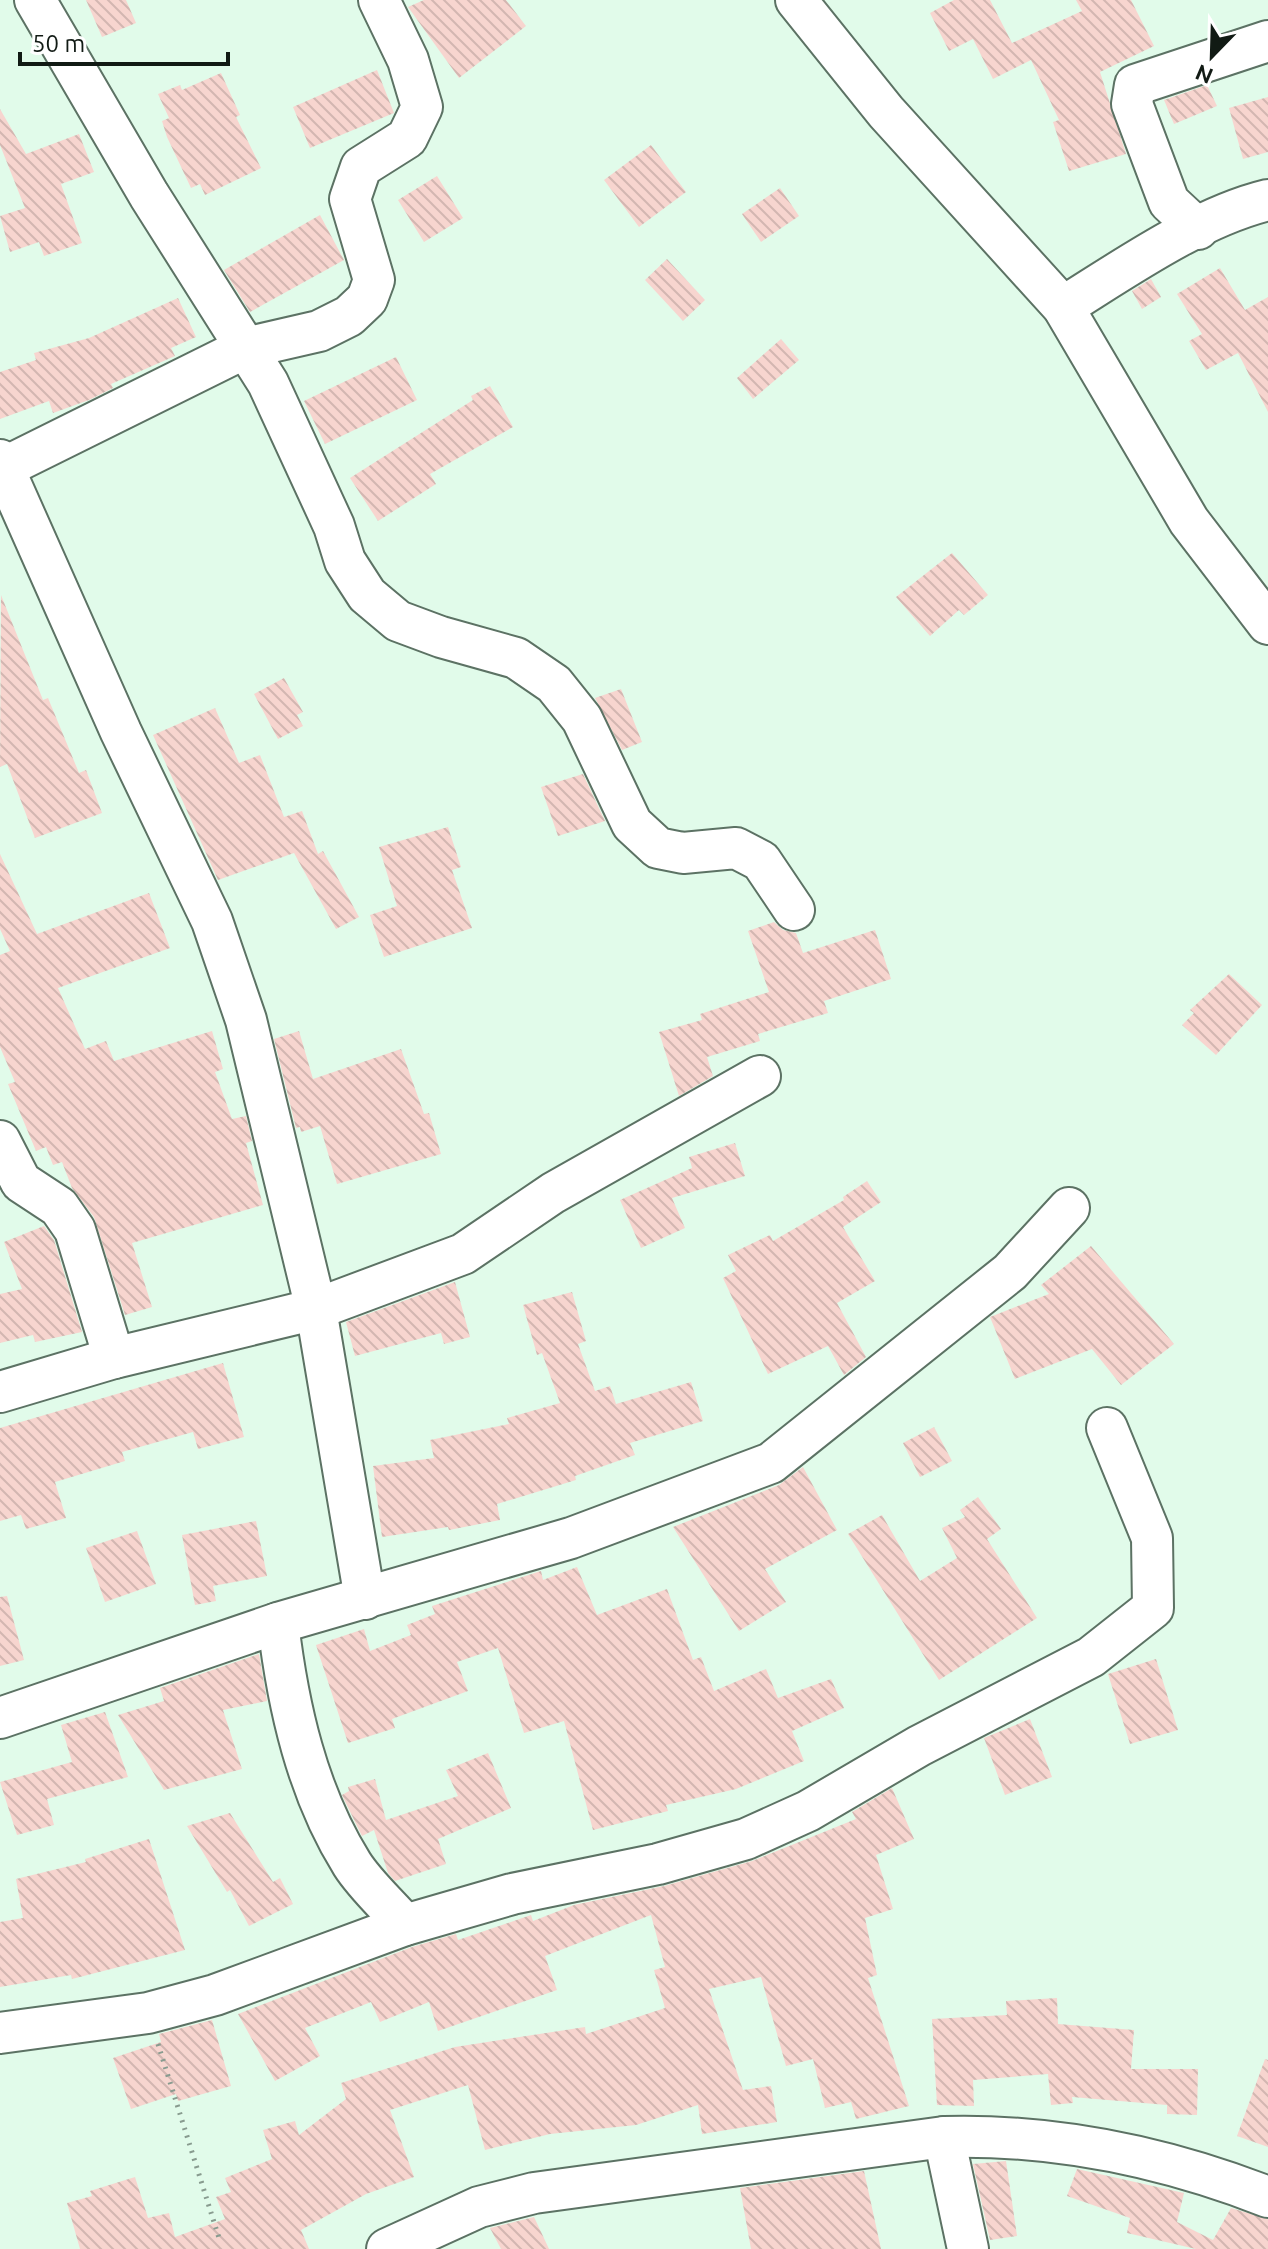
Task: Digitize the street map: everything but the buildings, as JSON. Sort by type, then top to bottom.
[{"type":"street","points":[[35,0],[149,195],[268,383],[334,526],[345,561],[367,595],[398,621],[441,637],[516,658],[554,684],[582,719],[632,824],[658,848],[683,853],[736,848],[761,861],[794,910]]},
{"type":"street","points":[[365,1599],[316,1309],[246,1020],[212,921],[121,732],[2,464],[245,348],[319,331],[349,316],[367,299],[374,280],[370,255],[350,199],[361,167],[407,138],[422,107],[408,60],[379,0]]},
{"type":"street","points":[[796,0],[886,112],[1063,307],[1189,521],[1268,624]]},
{"type":"street","points":[[1198,229],[1169,202],[1132,104],[1135,85],[1268,41]]},
{"type":"street","points":[[1063,307],[1198,229],[1243,206],[1268,200]]},
{"type":"street","points":[[0,1392],[114,1358],[316,1309],[463,1254],[553,1193],[760,1076]]},
{"type":"street","points":[[0,1141],[21,1182],[59,1207],[75,1230],[114,1358]]},
{"type":"street","points":[[0,1718],[278,1623],[571,1538],[771,1463],[1010,1272],[1069,1208]]},
{"type":"street","points":[[0,2033],[148,2013],[215,1995],[405,1925],[512,1894],[658,1864],[746,1839],[808,1811],[919,1746],[1091,1657],[1153,1608],[1152,1538],[1107,1428]]},
{"type":"street","points":[[278,1623],[286,1689],[296,1729],[324,1806],[353,1865],[405,1925]]},
{"type":"street","points":[[387,2249],[479,2207],[534,2193],[944,2137],[1009,2135],[1105,2150],[1204,2172],[1268,2197]]},
{"type":"street","points":[[944,2137],[968,2249]]},
{"type":"path","points":[[148,2013],[219,2238]]}]
